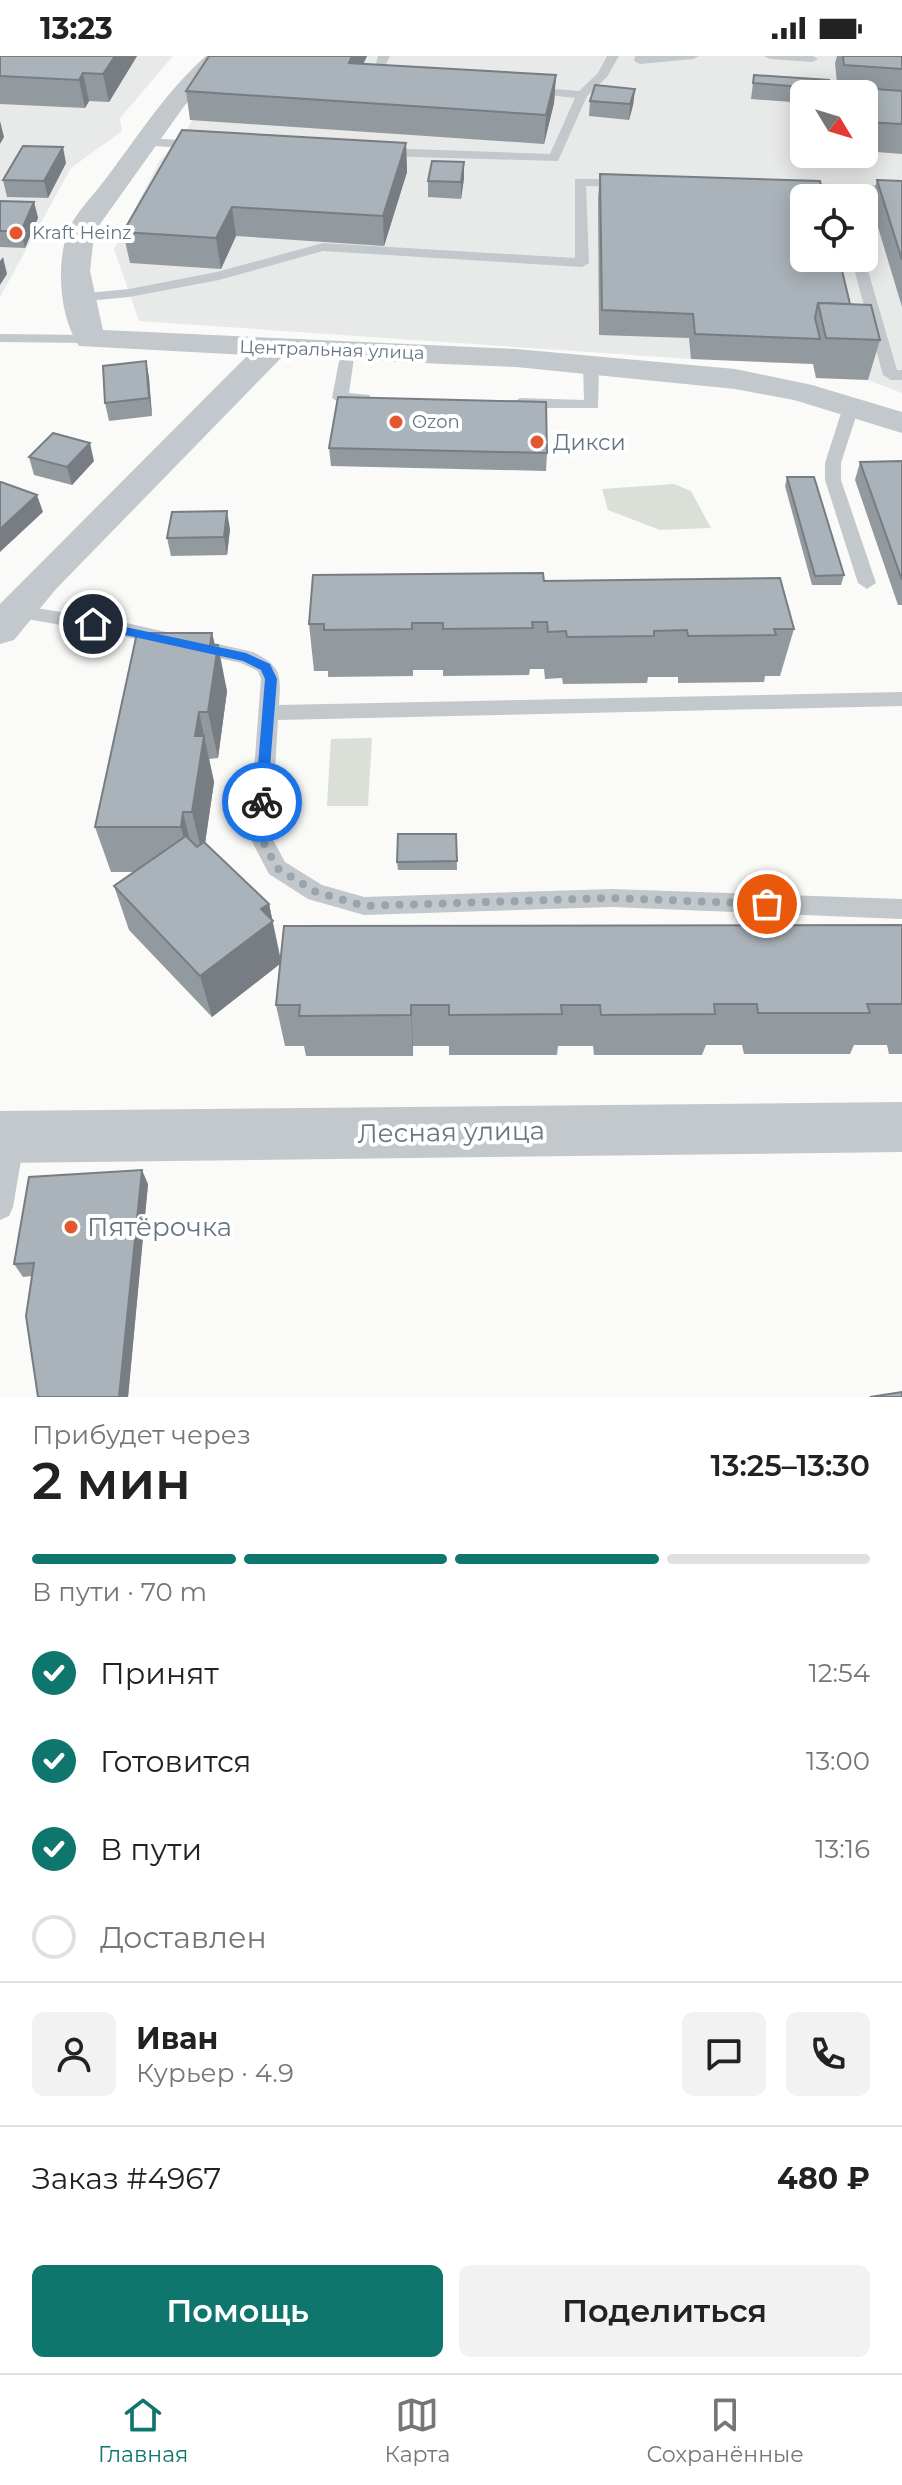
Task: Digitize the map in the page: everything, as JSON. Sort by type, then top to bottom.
[{"type":"street","points":[[90,339],[77,298],[76,259],[83,230],[197,75],[220,56]]},
{"type":"street","name":"Центральная улица","points":[[90,339],[591,365],[735,379],[779,387],[902,423]]},
{"type":"street","points":[[8,621],[273,348]]},
{"type":"street","name":"Лесная улица","points":[[6,1137],[902,1127]]},
{"type":"lane","points":[[384,56],[378,69],[403,82]]},
{"type":"lane","points":[[366,151],[554,158],[582,95],[603,75],[613,56]]},
{"type":"lane","points":[[641,56],[640,61],[693,56]]},
{"type":"lane","points":[[770,56],[812,59]]},
{"type":"lane","points":[[512,89],[582,95]]},
{"type":"lane","points":[[145,142],[209,146]]},
{"type":"lane","points":[[77,298],[129,293],[219,276],[323,247],[582,263],[579,182],[638,183]]},
{"type":"lane","points":[[783,186],[790,187]]},
{"type":"lane","points":[[878,191],[902,190]]},
{"type":"lane","points":[[862,272],[891,375],[902,375]]},
{"type":"lane","points":[[0,338],[90,339]]},
{"type":"lane","points":[[348,351],[340,398],[387,399]]},
{"type":"lane","points":[[497,402],[592,405],[591,365]]},
{"type":"lane","points":[[851,407],[833,463],[833,480],[867,583]]},
{"type":"lane","points":[[8,621],[118,628],[246,657],[266,667],[271,679],[260,836],[277,868],[316,892],[364,906],[612,898],[902,909]]},
{"type":"lane","points":[[268,713],[902,699]]},
{"type":"lane","points":[[0,1207],[6,1137]]},
{"type":"shaded area","points":[[0,56],[173,56],[120,118],[122,131],[71,168],[0,297]]},
{"type":"shaded area","points":[[242,56],[902,56],[902,393],[868,380],[816,378],[813,364],[691,359],[139,321],[114,249],[160,160],[183,136],[215,81]]},
{"type":"shaded area","points":[[674,484],[691,491],[711,528],[660,530],[608,510],[602,489]]},
{"type":"shaded area","points":[[372,738],[368,806],[327,806],[331,739]]},
{"type":"building","points":[[0,56],[115,56],[103,74],[83,73],[79,80],[0,76]]},
{"type":"building","points":[[209,56],[352,56],[349,63],[556,75],[546,115],[186,91]]},
{"type":"building","points":[[843,56],[902,56],[902,69],[844,65]]},
{"type":"building","points":[[754,75],[829,80],[790,80],[790,86],[753,83]]},
{"type":"building","points":[[595,85],[635,89],[630,104],[590,101]]},
{"type":"building","points":[[878,89],[902,91],[902,124],[878,123]]},
{"type":"building","points":[[182,130],[406,143],[383,216],[232,207],[216,238],[123,232]]},
{"type":"building","points":[[23,146],[63,147],[44,181],[3,180]]},
{"type":"building","points":[[432,161],[464,162],[461,182],[428,181]]},
{"type":"building","points":[[600,174],[820,181],[821,184],[790,184],[790,272],[842,272],[850,304],[818,303],[815,318],[820,339],[695,334],[693,314],[602,310]]},
{"type":"building","points":[[877,180],[902,181],[902,260]]},
{"type":"building","points":[[0,201],[34,202],[21,231],[0,231]]},
{"type":"building","points":[[818,303],[871,305],[880,340],[826,338]]},
{"type":"building","points":[[146,361],[149,398],[105,403],[103,366]]},
{"type":"building","points":[[338,397],[546,402],[547,453],[329,448]]},
{"type":"building","points":[[53,433],[90,443],[67,467],[29,457]]},
{"type":"building","points":[[902,461],[902,580],[860,462]]},
{"type":"building","points":[[787,477],[814,477],[844,575],[815,576]]},
{"type":"building","points":[[0,483],[37,495],[0,529]]},
{"type":"building","points":[[227,511],[224,537],[167,538],[172,512]]},
{"type":"building","points":[[543,573],[544,581],[780,578],[794,629],[774,629],[776,635],[688,636],[687,630],[654,631],[654,636],[567,637],[566,631],[548,632],[547,622],[532,622],[533,628],[443,629],[443,623],[412,623],[412,629],[324,630],[324,624],[309,624],[313,575]]},
{"type":"building","points":[[137,633],[212,633],[210,645],[218,645],[208,712],[199,712],[195,736],[204,736],[192,812],[183,812],[181,827],[95,827]]},
{"type":"building","points":[[398,834],[456,834],[457,861],[397,862]]},
{"type":"building","points":[[186,836],[197,847],[204,842],[269,904],[261,909],[273,921],[200,976],[114,886]]},
{"type":"building","points":[[902,925],[902,1004],[867,1004],[870,1013],[758,1013],[757,1004],[714,1004],[715,1014],[601,1015],[600,1005],[561,1005],[562,1014],[449,1015],[449,1005],[411,1005],[411,1015],[299,1016],[300,1005],[276,1005],[284,926]]},
{"type":"building","points":[[142,1170],[119,1397],[38,1397],[26,1316],[34,1263],[14,1264],[29,1177]]},
{"type":"building","points":[[902,1392],[902,1397],[870,1397]]},
{"type":"way so far","points":[[262,802],[260,836],[277,868],[316,892],[364,906],[612,898],[767,904]]},
{"type":"place","name":"Kraft Heinz","points":[[16,233]]},
{"type":"place","name":"Ozon","points":[[396,422]]},
{"type":"place","name":"Дикси","points":[[537,442]]},
{"type":"place","name":"Пятёрочка","points":[[71,1227]]},
{"type":"route","points":[[93,624],[246,657],[266,667],[271,679],[262,802]]}]
